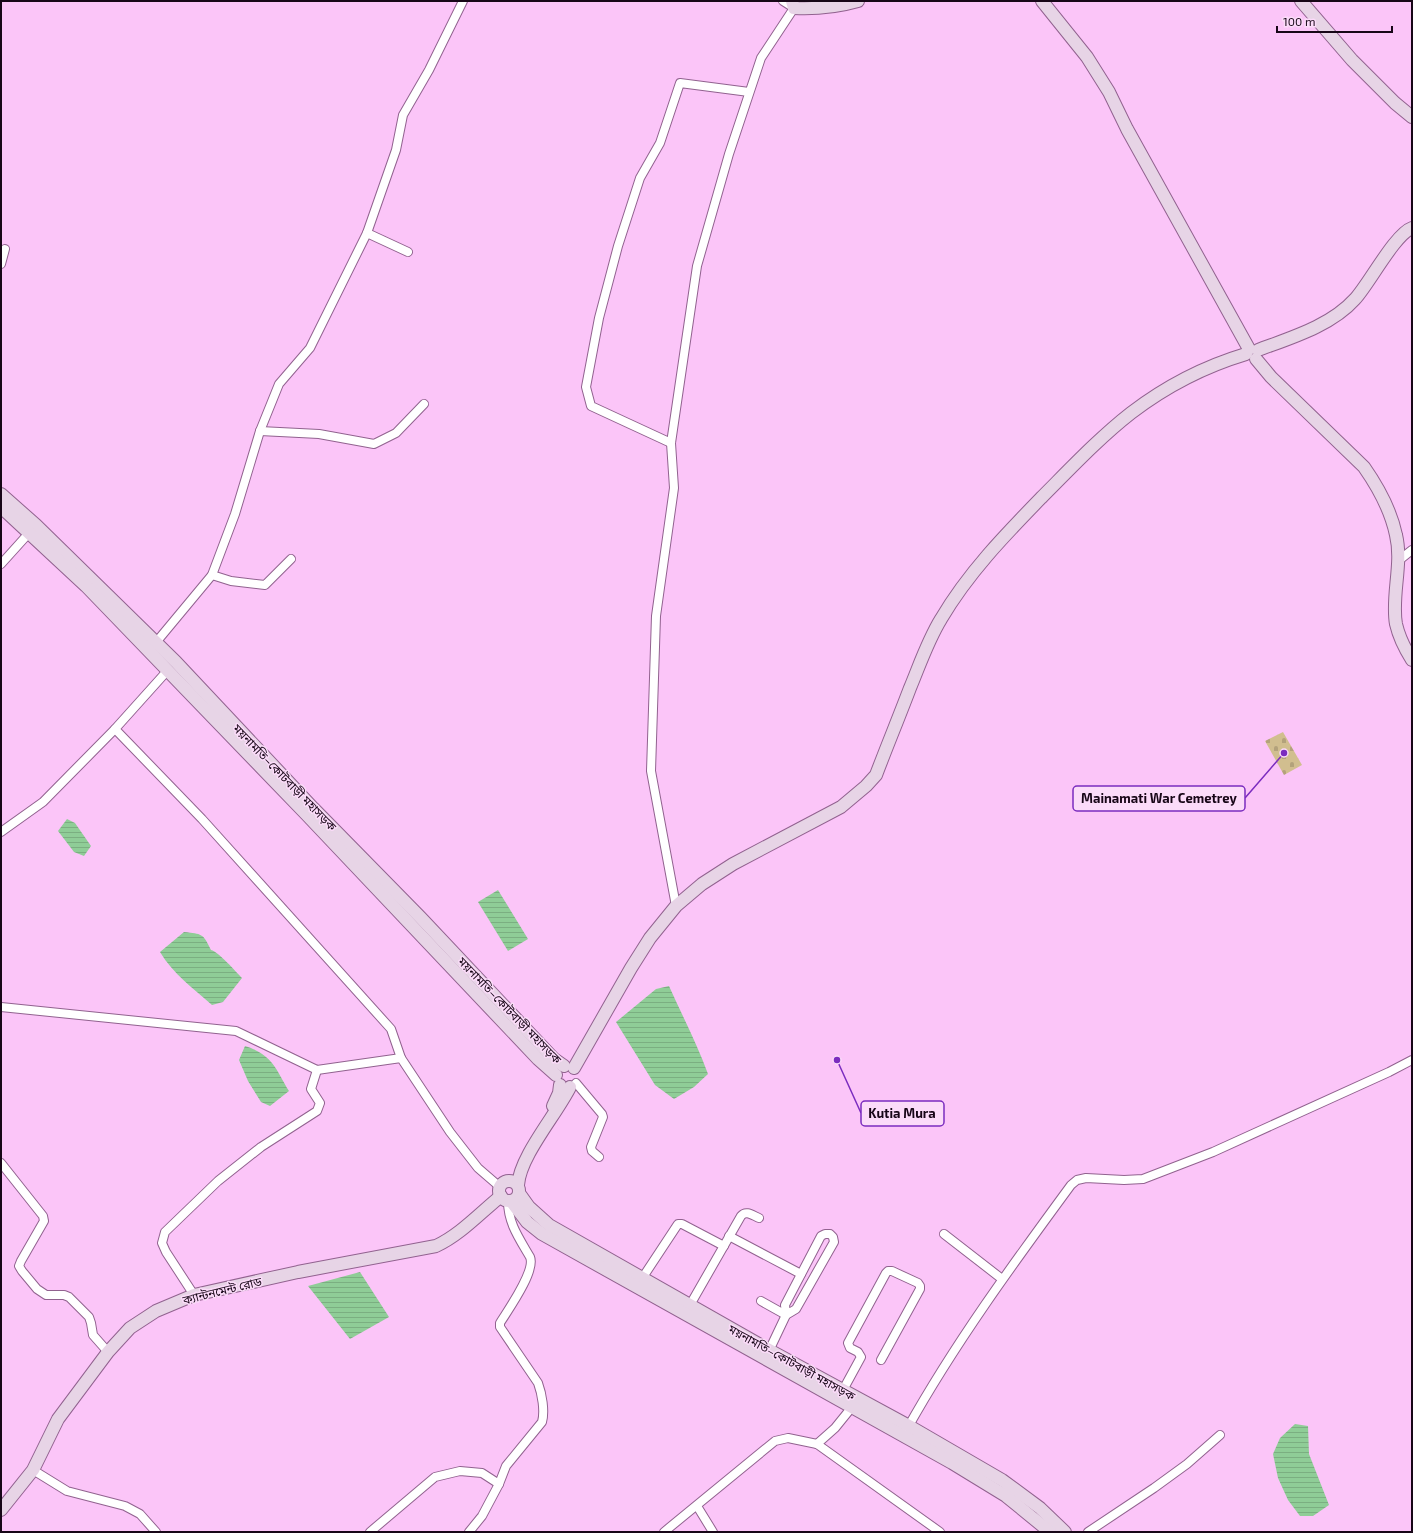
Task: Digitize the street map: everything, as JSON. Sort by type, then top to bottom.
[{"type":"main road","points":[[793,4],[828,7],[858,1]]},
{"type":"main road","points":[[1042,1],[1087,57],[1109,92],[1127,129],[1252,353],[1271,377],[1364,467],[1375,482],[1388,510],[1396,536],[1398,561],[1396,623],[1403,644],[1412,660]]},
{"type":"main road","points":[[1301,1],[1310,6],[1352,60],[1395,103],[1412,117]]},
{"type":"main road","points":[[509,1192],[567,1077],[650,938],[676,906],[702,884],[733,864],[841,807],[866,786],[876,775],[924,654],[941,618],[962,588],[1000,540],[1058,480],[1115,426],[1132,412],[1163,391],[1226,360],[1252,353],[1312,329],[1343,309],[1355,299],[1397,240],[1408,229],[1412,228]]},
{"type":"main road","name":"ময়নামতি–কোটবাড়ী মহাসড়ক","points":[[1,494],[36,525],[310,811]]},
{"type":"main road","name":"ময়নামতি–কোটবাড়ী মহাসড়ক","points":[[1,507],[153,647],[168,670],[310,811],[421,918],[554,1059],[567,1077]]},
{"type":"main road","name":"ময়নামতি–কোটবাড়ী মহাসড়ক","points":[[509,1192],[550,1225],[690,1305],[852,1407],[906,1431],[1002,1480],[1040,1508],[1065,1532]]},
{"type":"main road","name":"ময়নামতি–কোটবাড়ী মহাসড়ক","points":[[509,1192],[527,1222],[542,1234],[767,1354],[843,1390],[952,1463],[1006,1496],[1050,1532]]},
{"type":"main road","name":"ক্যান্টনমেন্ট রোড","points":[[1,1510],[33,1470],[58,1419],[108,1352],[136,1323],[156,1311],[194,1295],[298,1272],[436,1246],[445,1242],[509,1192]]},
{"type":"street","points":[[153,647],[212,575],[236,514],[260,431],[279,384],[310,348],[367,234],[396,150],[403,115],[429,70],[462,1]]},
{"type":"street","points":[[676,906],[651,771],[656,616],[674,488],[671,442],[697,266],[729,154],[761,58],[793,4],[783,1]]},
{"type":"street","points":[[671,442],[590,406],[586,387],[599,318],[618,246],[640,178],[660,143],[680,83],[749,92]]},
{"type":"street","points":[[367,234],[408,252]]},
{"type":"street","points":[[1,264],[5,249]]},
{"type":"street","points":[[260,431],[319,434],[374,444],[396,433],[424,404]]},
{"type":"street","points":[[1,564],[29,532]]},
{"type":"street","points":[[1398,561],[1412,550]]},
{"type":"street","points":[[212,575],[232,580],[265,585],[291,560]]},
{"type":"street","points":[[1,832],[43,802],[115,729],[168,670]]},
{"type":"street","points":[[115,729],[202,818],[391,1029],[401,1058],[450,1132],[478,1168],[509,1192],[508,1210],[511,1224],[530,1257],[531,1263],[520,1292],[500,1323],[500,1327],[538,1383],[543,1417],[542,1422],[506,1466],[499,1484],[482,1516],[469,1532]]},
{"type":"street","points":[[1,1007],[236,1031],[317,1070],[401,1058]]},
{"type":"street","points":[[906,1431],[943,1366],[1002,1279],[1070,1185],[1077,1180],[1086,1178],[1124,1180],[1143,1179],[1213,1152],[1389,1072],[1412,1060]]},
{"type":"street","points":[[194,1295],[166,1252],[162,1243],[166,1232],[218,1181],[261,1147],[317,1110],[320,1104],[310,1089],[317,1070]]},
{"type":"street","points":[[567,1077],[602,1114],[602,1121],[591,1147],[592,1151],[599,1157]]},
{"type":"street","points":[[1,1163],[43,1216],[44,1221],[20,1261],[19,1266],[37,1289],[46,1295],[64,1295],[69,1297],[89,1317],[92,1323],[93,1335],[108,1352]]},
{"type":"street","points":[[690,1305],[743,1214],[747,1213],[759,1218]]},
{"type":"street","points":[[643,1277],[678,1224],[682,1224],[724,1246]]},
{"type":"street","points":[[767,1354],[786,1315],[785,1305],[801,1274],[821,1236],[830,1234],[833,1237],[834,1242],[796,1309],[786,1315]]},
{"type":"street","points":[[944,1234],[1002,1279]]},
{"type":"street","points":[[730,1236],[801,1274]]},
{"type":"street","points":[[843,1390],[861,1357],[858,1352],[850,1348],[848,1343],[886,1273],[888,1271],[892,1271],[918,1284],[920,1289],[881,1360]]},
{"type":"street","points":[[761,1301],[786,1315]]},
{"type":"street","points":[[817,1444],[835,1428],[852,1407]]},
{"type":"street","points":[[1088,1532],[1187,1464],[1220,1435]]},
{"type":"street","points":[[664,1532],[775,1441],[788,1438],[817,1444],[940,1532]]},
{"type":"street","points":[[33,1470],[67,1491],[125,1506],[140,1514],[156,1532]]},
{"type":"street","points":[[370,1532],[435,1477],[460,1471],[482,1473],[499,1484]]},
{"type":"street","points":[[697,1506],[713,1532]]},
{"type":"green space","points":[[1283,732],[1302,765],[1284,775],[1265,741]]},
{"type":"shaded area","points":[[67,819],[75,823],[91,846],[84,856],[74,852],[58,831]]},
{"type":"shaded area","points":[[498,890],[528,939],[508,951],[478,902]]},
{"type":"shaded area","points":[[184,932],[195,933],[204,937],[211,950],[222,958],[242,978],[223,1002],[212,1005],[177,974],[160,952]]},
{"type":"shaded area","points":[[669,986],[708,1074],[694,1087],[674,1099],[655,1085],[616,1022],[656,989]]},
{"type":"shaded area","points":[[245,1046],[268,1058],[289,1091],[270,1106],[261,1102],[248,1081],[239,1060]]},
{"type":"shaded area","points":[[360,1272],[389,1317],[350,1339],[308,1286]]},
{"type":"shaded area","points":[[1295,1424],[1308,1426],[1309,1454],[1329,1505],[1313,1516],[1300,1516],[1288,1500],[1278,1478],[1273,1454],[1280,1438]]},
{"type":"place","name":"Mainamati War Cemetrey","points":[[1284,753]]},
{"type":"place","name":"Kutia Mura","points":[[837,1060]]}]
